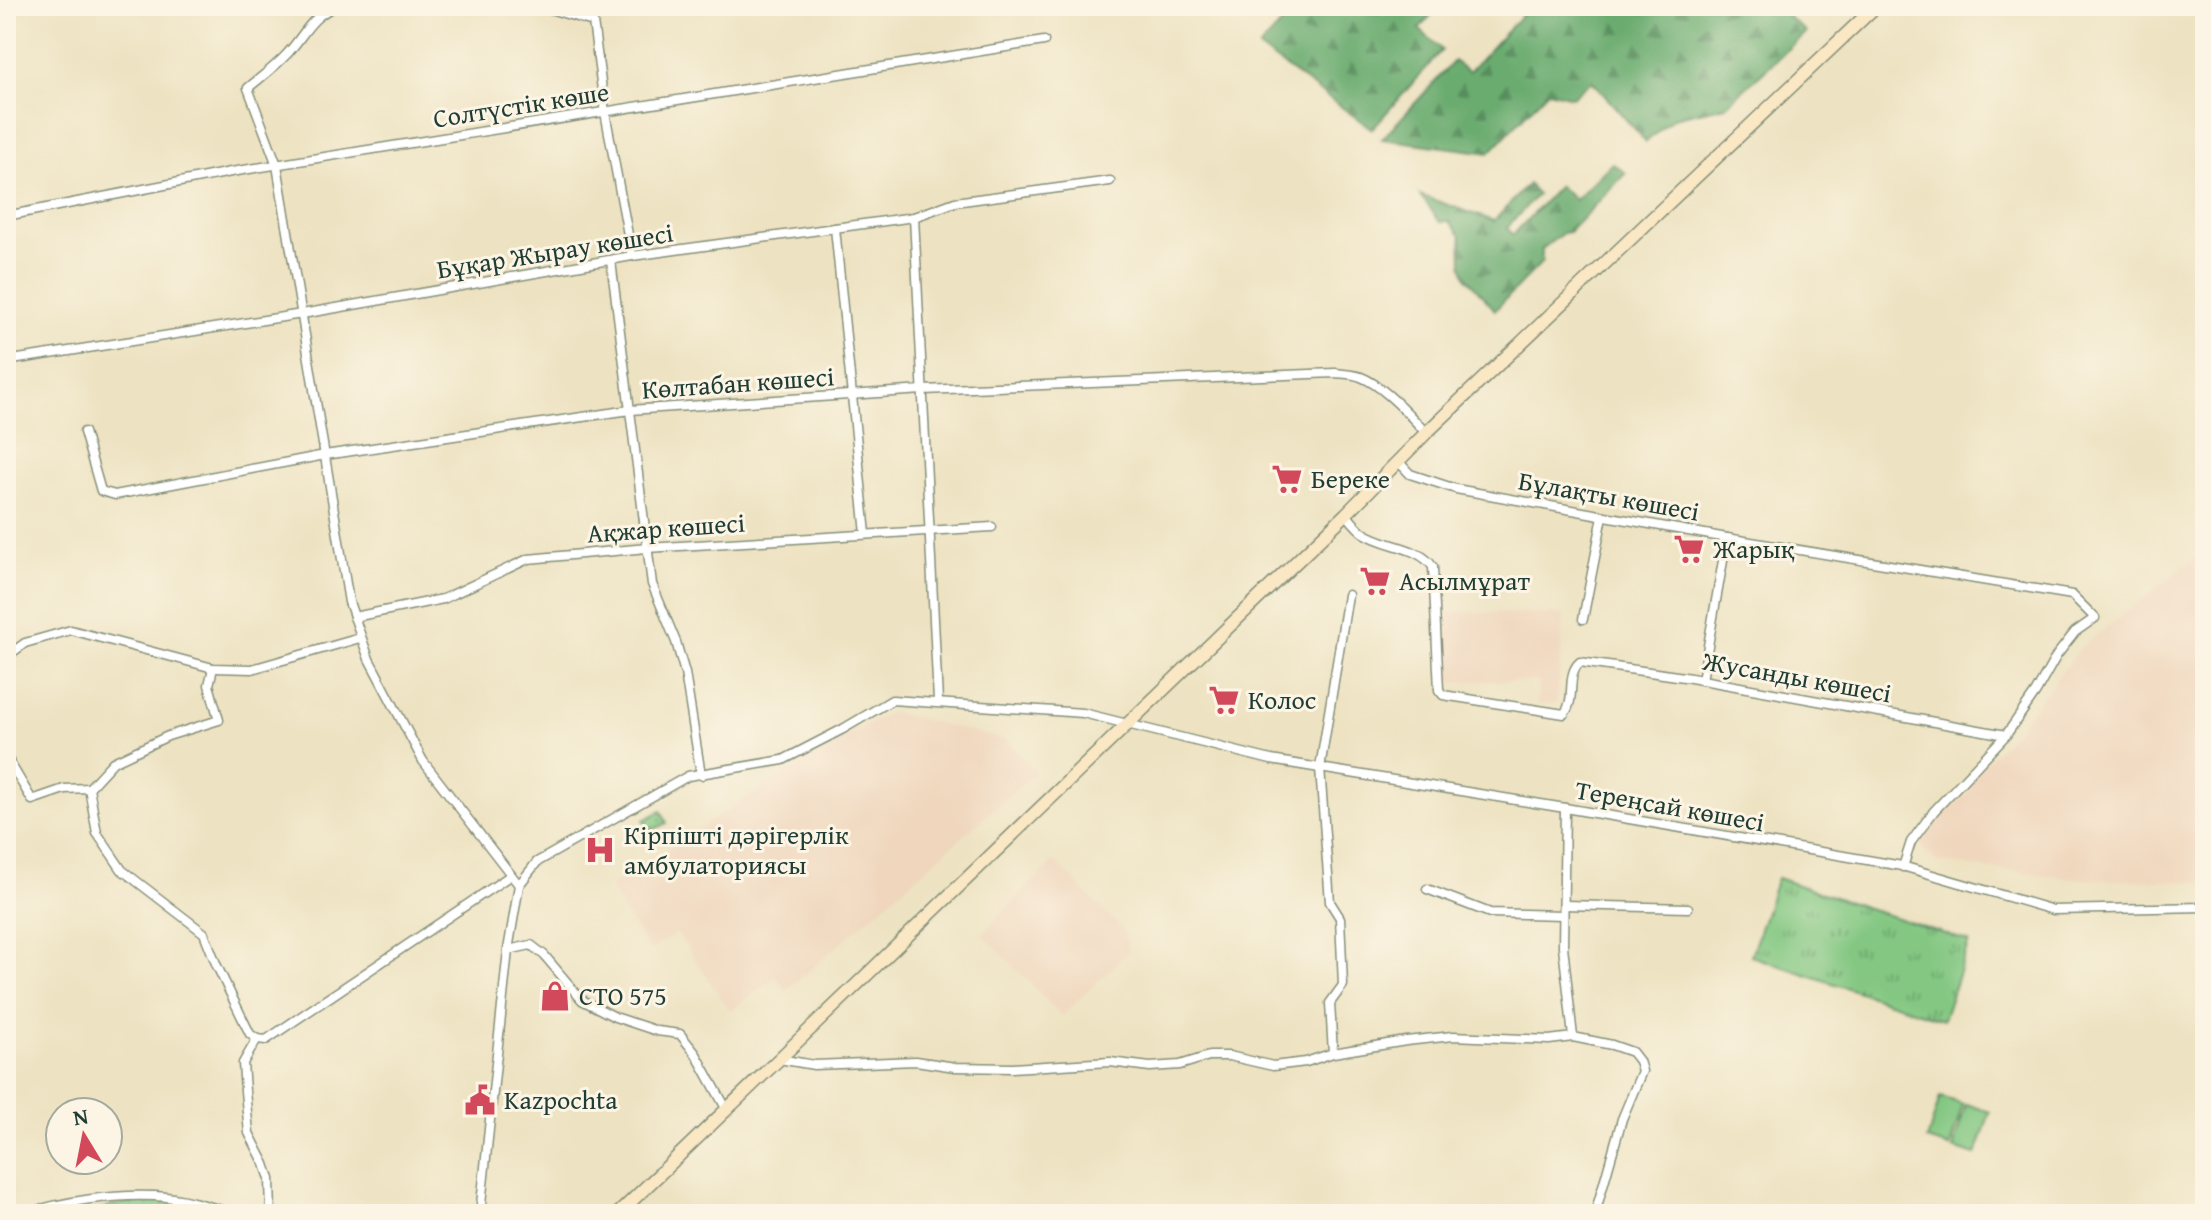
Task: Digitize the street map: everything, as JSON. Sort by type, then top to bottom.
[{"type":"main road","points":[[618,1214],[1346,514],[1426,433],[1876,6]]},
{"type":"street","points":[[337,6],[324,10],[305,29],[288,54],[248,88],[277,165],[349,602],[360,638],[423,761],[519,885],[508,950],[480,1214]]},
{"type":"street","points":[[540,6],[593,22],[605,112],[632,256]]},
{"type":"street","name":"Солтүстік көше","points":[[6,216],[277,165],[1044,41]]},
{"type":"street","name":"Бұқар Жырау көшесі","points":[[6,361],[302,314],[632,256],[914,217],[955,202],[1110,181]]},
{"type":"street","points":[[914,217],[938,701]]},
{"type":"street","points":[[835,228],[866,534]]},
{"type":"street","points":[[611,261],[652,584],[685,673],[701,775]]},
{"type":"street","name":"Көлтабан көшесі","points":[[84,432],[101,491],[115,495],[325,455],[630,410],[923,390],[1335,373],[1359,376],[1371,382],[1408,413],[1426,433]]},
{"type":"street","name":"Бұлақты көшесі","points":[[1398,461],[1410,474],[1456,489],[2072,595],[2095,618],[2075,632],[2057,655],[2006,735]]},
{"type":"street","name":"Жусанды көшесі","points":[[1346,514],[1362,532],[1427,559],[1433,567],[1440,692],[1443,695],[1564,714],[1570,706],[1573,672],[1580,662],[1702,680],[2006,735]]},
{"type":"street","points":[[1583,619],[1603,516]]},
{"type":"street","name":"Ақжар көшесі","points":[[354,617],[443,599],[528,559],[647,548],[992,527]]},
{"type":"street","points":[[1702,680],[1727,538]]},
{"type":"street","points":[[1333,1053],[1330,1003],[1343,985],[1340,918],[1330,902],[1320,768],[1348,595]]},
{"type":"street","points":[[6,657],[25,643],[71,630],[213,668],[252,669],[360,638]]},
{"type":"street","points":[[6,756],[32,800],[64,789],[89,788],[113,762],[168,736],[219,720],[209,685],[213,668]]},
{"type":"street","name":"Тереңсай көшесі","points":[[519,885],[537,862],[688,776],[783,760],[892,700],[1083,713],[1271,760],[1903,867],[2053,910],[2205,907]]},
{"type":"street","points":[[1903,867],[1911,842],[1934,811],[2006,735]]},
{"type":"street","points":[[89,788],[97,833],[122,870],[204,933],[250,1034],[257,1039],[266,1040],[511,875]]},
{"type":"street","points":[[1565,808],[1563,946],[1573,1037]]},
{"type":"street","points":[[1427,889],[1490,913],[1688,908]]},
{"type":"street","points":[[508,950],[531,945],[544,955],[582,1000],[615,1017],[657,1031],[680,1034],[696,1054],[727,1110]]},
{"type":"street","points":[[779,1059],[814,1065],[916,1061],[955,1067],[1012,1068],[1110,1062],[1150,1067],[1180,1065],[1209,1056],[1229,1056],[1273,1066],[1306,1062],[1333,1053],[1453,1036],[1549,1040],[1573,1037],[1632,1052],[1642,1071],[1622,1119],[1595,1214]]},
{"type":"street","points":[[257,1039],[243,1063],[245,1091],[249,1133],[270,1179],[271,1214]]},
{"type":"street","points":[[25,1214],[49,1205],[90,1199],[156,1196],[234,1214]]},
{"type":"shaded area","points":[[2205,550],[2205,882],[2081,879],[1937,862],[1918,837],[1972,789],[1969,779],[2018,729],[2080,648]]},
{"type":"shaded area","points":[[1444,612],[1564,614],[1557,702],[1538,705],[1538,681],[1443,681]]},
{"type":"shaded area","points":[[895,713],[1005,740],[1036,772],[787,990],[776,977],[730,1011],[677,933],[650,950],[609,887],[812,756],[887,714]]},
{"type":"shaded area","points":[[1054,860],[1124,932],[1129,951],[1062,1016],[982,934]]},
{"type":"green space","points":[[1298,6],[1439,6],[1419,29],[1442,50],[1372,129],[1259,48]]},
{"type":"green space","points":[[1530,6],[1776,6],[1806,32],[1726,106],[1673,118],[1646,142],[1592,81],[1572,97],[1548,91],[1489,153],[1382,139],[1454,61],[1469,72]]},
{"type":"green space","points":[[1612,163],[1626,173],[1569,232],[1542,249],[1542,262],[1495,310],[1467,278],[1462,264],[1461,236],[1449,221],[1440,222],[1420,195],[1494,221],[1528,184],[1538,194],[1507,227],[1513,235],[1559,186],[1575,200]]},
{"type":"green space","points":[[661,811],[667,823],[650,831],[644,820]]},
{"type":"green space","points":[[1777,878],[1969,942],[1943,1020],[1751,956]]},
{"type":"green space","points":[[1940,1097],[1963,1104],[1950,1147],[1927,1140]]},
{"type":"green space","points":[[1966,1104],[1990,1112],[1976,1155],[1953,1148]]},
{"type":"green space","points":[[156,1196],[223,1214],[78,1214]]},
{"type":"place","name":"Береке","points":[[1287,479]]},
{"type":"place","name":"Жарық","points":[[1689,549]]},
{"type":"place","name":"Асылмұрат","points":[[1375,581]]},
{"type":"place","name":"Колос","points":[[1224,700]]},
{"type":"place","name":"Кірпішті дәрігерлік амбулаториясы","points":[[600,850]]},
{"type":"place","name":"СТО 575","points":[[555,996]]},
{"type":"place","name":"Kazpochta","points":[[480,1100]]}]
